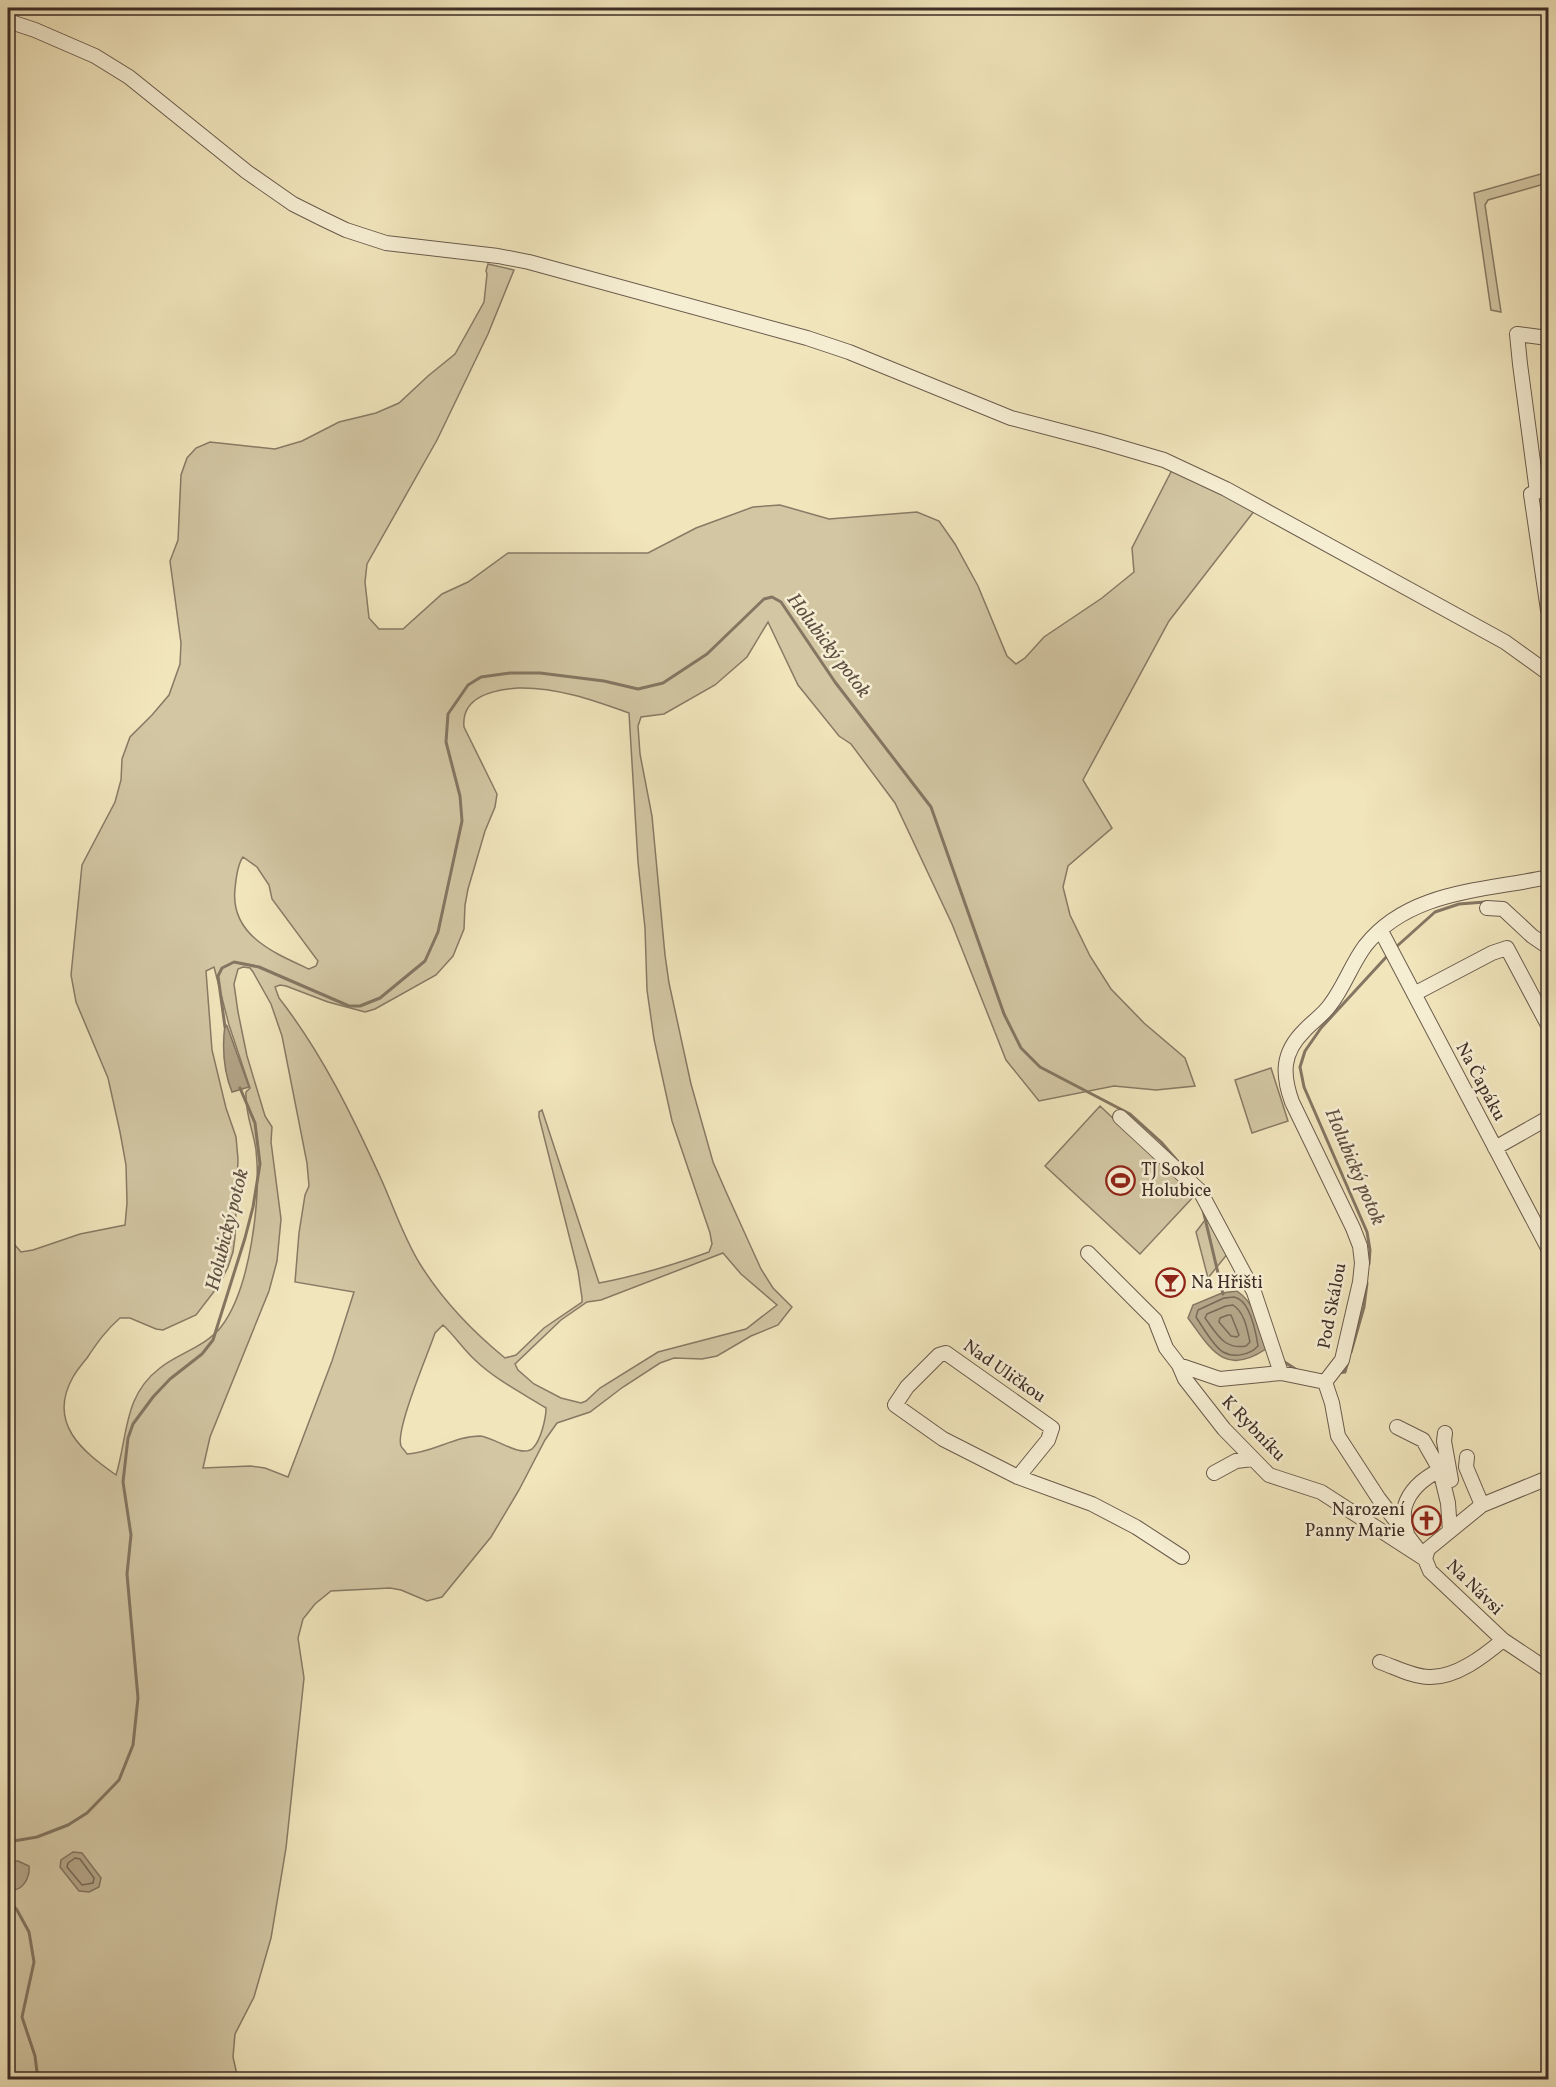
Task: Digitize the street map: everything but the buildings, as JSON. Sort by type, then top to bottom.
[{"type":"street","points":[[8,21],[95,56],[129,77],[247,172],[293,204],[346,230],[386,243],[498,256],[529,262],[807,338],[849,352],[1011,418],[1164,460],[1226,489],[1505,642],[1548,673]]},
{"type":"street","points":[[1548,338],[1517,334],[1543,489],[1531,494],[1548,610]]},
{"type":"street","name":"Pod Skálou","points":[[1325,1382],[1342,1359],[1352,1322],[1361,1272],[1360,1246],[1286,1085],[1286,1061],[1292,1045],[1330,1005],[1353,962],[1367,944],[1408,911],[1443,897],[1479,888],[1513,885],[1548,877]]},
{"type":"street","points":[[1487,909],[1503,909],[1532,936],[1548,947]]},
{"type":"street","name":"Na Čapáku","points":[[1381,931],[1548,1248]]},
{"type":"street","points":[[1414,994],[1492,952],[1507,948],[1548,1025]]},
{"type":"street","points":[[1120,1117],[1200,1191],[1254,1292],[1281,1373]]},
{"type":"street","points":[[1494,1148],[1548,1118]]},
{"type":"street","name":"K Rybníku","points":[[1088,1254],[1155,1320],[1166,1348],[1179,1365],[1185,1378],[1224,1429],[1253,1459],[1269,1475],[1321,1492]]},
{"type":"street","name":"Nad Uličkou","points":[[1018,1478],[1048,1440],[1052,1428],[946,1353],[939,1355],[907,1387],[895,1405],[943,1439],[1018,1478],[1092,1504],[1136,1527],[1182,1557]]},
{"type":"street","points":[[1179,1365],[1220,1379],[1281,1373],[1325,1382]]},
{"type":"street","name":"Na Návsi","points":[[1325,1382],[1332,1403],[1338,1436],[1379,1499],[1425,1559],[1430,1570],[1503,1640],[1548,1670]]},
{"type":"street","name":"Na Návsi","points":[[1397,1427],[1423,1440],[1440,1470],[1448,1503],[1450,1531]]},
{"type":"street","name":"Na Návsi","points":[[1445,1433],[1444,1441],[1452,1486],[1448,1503]]},
{"type":"street","points":[[1467,1457],[1466,1467],[1482,1505]]},
{"type":"street","points":[[1214,1473],[1236,1461],[1253,1459]]},
{"type":"street","points":[[1409,1539],[1404,1521],[1405,1506],[1425,1477],[1440,1470]]},
{"type":"street","name":"Na Návsi","points":[[1425,1559],[1428,1549],[1482,1505],[1548,1479]]},
{"type":"street","name":"Na Návsi","points":[[1321,1492],[1425,1559]]},
{"type":"street","points":[[1380,1662],[1419,1676],[1442,1675],[1477,1659],[1503,1640]]},
{"type":"shaded area","points":[[1548,172],[1548,183],[1488,200],[1485,205],[1501,312],[1491,310],[1474,193]]},
{"type":"shaded area","points":[[488,264],[514,270],[488,334],[437,440],[367,564],[365,582],[369,618],[379,629],[403,629],[442,594],[468,582],[508,553],[648,553],[696,528],[753,507],[780,505],[829,519],[917,512],[939,521],[955,544],[978,586],[1007,656],[1016,664],[1025,658],[1044,637],[1102,598],[1134,572],[1132,548],[1173,468],[1255,510],[1169,621],[1083,780],[1112,828],[1068,866],[1063,887],[1070,915],[1090,956],[1111,989],[1144,1023],[1185,1058],[1195,1086],[1156,1090],[1114,1086],[1039,1101],[1006,1060],[952,924],[895,803],[851,744],[839,736],[798,685],[768,622],[747,657],[715,685],[664,714],[641,717],[638,726],[640,754],[652,816],[665,955],[691,1084],[713,1162],[727,1194],[761,1269],[773,1288],[792,1307],[778,1325],[751,1336],[717,1356],[702,1359],[674,1358],[660,1363],[590,1412],[557,1423],[545,1440],[491,1537],[442,1597],[427,1601],[390,1588],[331,1591],[315,1604],[303,1619],[298,1638],[304,1678],[286,1848],[271,1938],[254,1997],[235,2034],[233,2057],[238,2079],[8,2079],[8,1887],[10,1890],[13,1861],[8,1869],[10,1856],[8,1855],[8,1237],[21,1252],[80,1234],[125,1225],[126,1165],[120,1132],[108,1078],[76,1002],[71,975],[82,865],[115,802],[121,780],[122,759],[130,737],[169,695],[180,664],[181,643],[170,561],[178,540],[181,475],[187,458],[196,448],[210,442],[275,449],[302,441],[339,422],[376,413],[399,403],[455,354],[484,302]],"holes":[[[532,688],[560,692],[629,713],[638,862],[645,928],[647,990],[654,1039],[672,1121],[712,1244],[709,1252],[695,1257],[641,1274],[599,1283],[542,1110],[539,1112],[539,1117],[578,1271],[582,1302],[544,1328],[516,1355],[505,1358],[459,1315],[420,1264],[348,1109],[323,1063],[279,998],[275,987],[286,986],[328,1002],[365,1012],[375,1009],[436,975],[453,956],[464,929],[468,889],[485,831],[495,807],[497,794],[464,727],[464,717],[473,702],[499,691]],[[243,857],[257,867],[269,885],[272,899],[318,961],[316,966],[309,969],[282,956],[269,949],[247,930],[235,905],[236,881]],[[214,967],[229,1025],[250,1088],[246,1092],[246,1100],[256,1150],[257,1170],[252,1242],[240,1290],[221,1327],[200,1345],[160,1368],[139,1391],[129,1417],[116,1475],[91,1456],[72,1434],[66,1422],[64,1408],[66,1393],[78,1369],[110,1327],[120,1318],[130,1318],[163,1330],[196,1315],[219,1285],[228,1267],[235,1237],[238,1159],[236,1137],[226,1108],[212,1050],[206,971]],[[250,968],[271,1004],[282,1036],[307,1163],[309,1186],[305,1195],[299,1233],[295,1282],[354,1292],[332,1361],[288,1477],[265,1468],[250,1466],[203,1468],[210,1437],[269,1291],[277,1261],[281,1219],[271,1142],[272,1127],[265,1116],[247,1056],[238,1012],[234,984],[238,969]],[[723,1253],[741,1274],[777,1305],[746,1329],[658,1352],[600,1388],[581,1403],[561,1398],[534,1384],[518,1370],[515,1364],[561,1320],[587,1302],[601,1300]],[[443,1325],[483,1367],[546,1408],[545,1417],[538,1440],[528,1451],[515,1449],[480,1436],[407,1454],[401,1446],[400,1437],[413,1391],[435,1333]]]},
{"type":"shaded area","points":[[1271,1068],[1288,1121],[1252,1133],[1235,1080]]},
{"type":"shaded area","name":"TJ Sokol Holubice","points":[[1100,1106],[1195,1195],[1140,1254],[1045,1166]]},
{"type":"shaded area","points":[[1208,1216],[1229,1252],[1208,1278],[1196,1232]]},
{"type":"water","points":[[225,1024],[249,1087],[232,1092],[224,1059]]},
{"type":"water","points":[[1237,1291],[1253,1310],[1266,1349],[1252,1357],[1229,1360],[1212,1349],[1188,1318],[1193,1305],[1222,1293]]},
{"type":"water","points":[[73,1852],[82,1853],[101,1878],[99,1887],[89,1892],[79,1891],[60,1867],[61,1860]]},
{"type":"water","points":[[13,1861],[29,1866],[29,1871],[22,1886],[10,1890],[8,1869]]},
{"type":"waterway","name":"Holubický potok","points":[[225,1027],[218,976],[222,968],[234,962],[259,967],[349,1006],[360,1006],[380,998],[425,961],[438,932],[462,821],[460,796],[446,742],[448,714],[468,685],[481,677],[510,673],[540,673],[604,681],[638,689],[663,683],[707,654],[764,599],[772,597],[781,602],[835,682],[931,807],[1004,1014],[1021,1048],[1040,1067],[1130,1114],[1161,1142],[1181,1165]]},
{"type":"waterway","name":"Holubický potok","points":[[1396,947],[1435,912],[1459,904],[1488,903]]},
{"type":"waterway","name":"Holubický potok","points":[[1369,1264],[1370,1250],[1367,1232],[1304,1087],[1300,1067],[1305,1051],[1321,1028],[1389,954]]},
{"type":"waterway","name":"Holubický potok","points":[[8,1842],[37,1837],[68,1825],[87,1813],[119,1780],[133,1745],[138,1698],[127,1574],[131,1535],[123,1482],[128,1438],[133,1424],[153,1397],[170,1379],[202,1354],[213,1340],[245,1238],[260,1164],[255,1123],[240,1088]]},
{"type":"waterway","name":"Holubický potok","points":[[1203,1210],[1223,1294]]},
{"type":"waterway","name":"Holubický potok","points":[[1351,1352],[1364,1307],[1367,1283]]},
{"type":"waterway","name":"Holubický potok","points":[[1283,1361],[1297,1370]]},
{"type":"waterway","name":"Holubický potok","points":[[1338,1373],[1345,1372],[1348,1361]]},
{"type":"waterway","name":"Holubický potok","points":[[8,1899],[29,1932],[34,1962],[22,2017],[35,2056],[38,2080]]},
{"type":"place","name":"TJ Sokol Holubice","points":[[1120,1180]]},
{"type":"place","name":"Na Hřišti","points":[[1170,1283]]},
{"type":"place","name":"Narození Panny Marie","points":[[1426,1520]]}]
